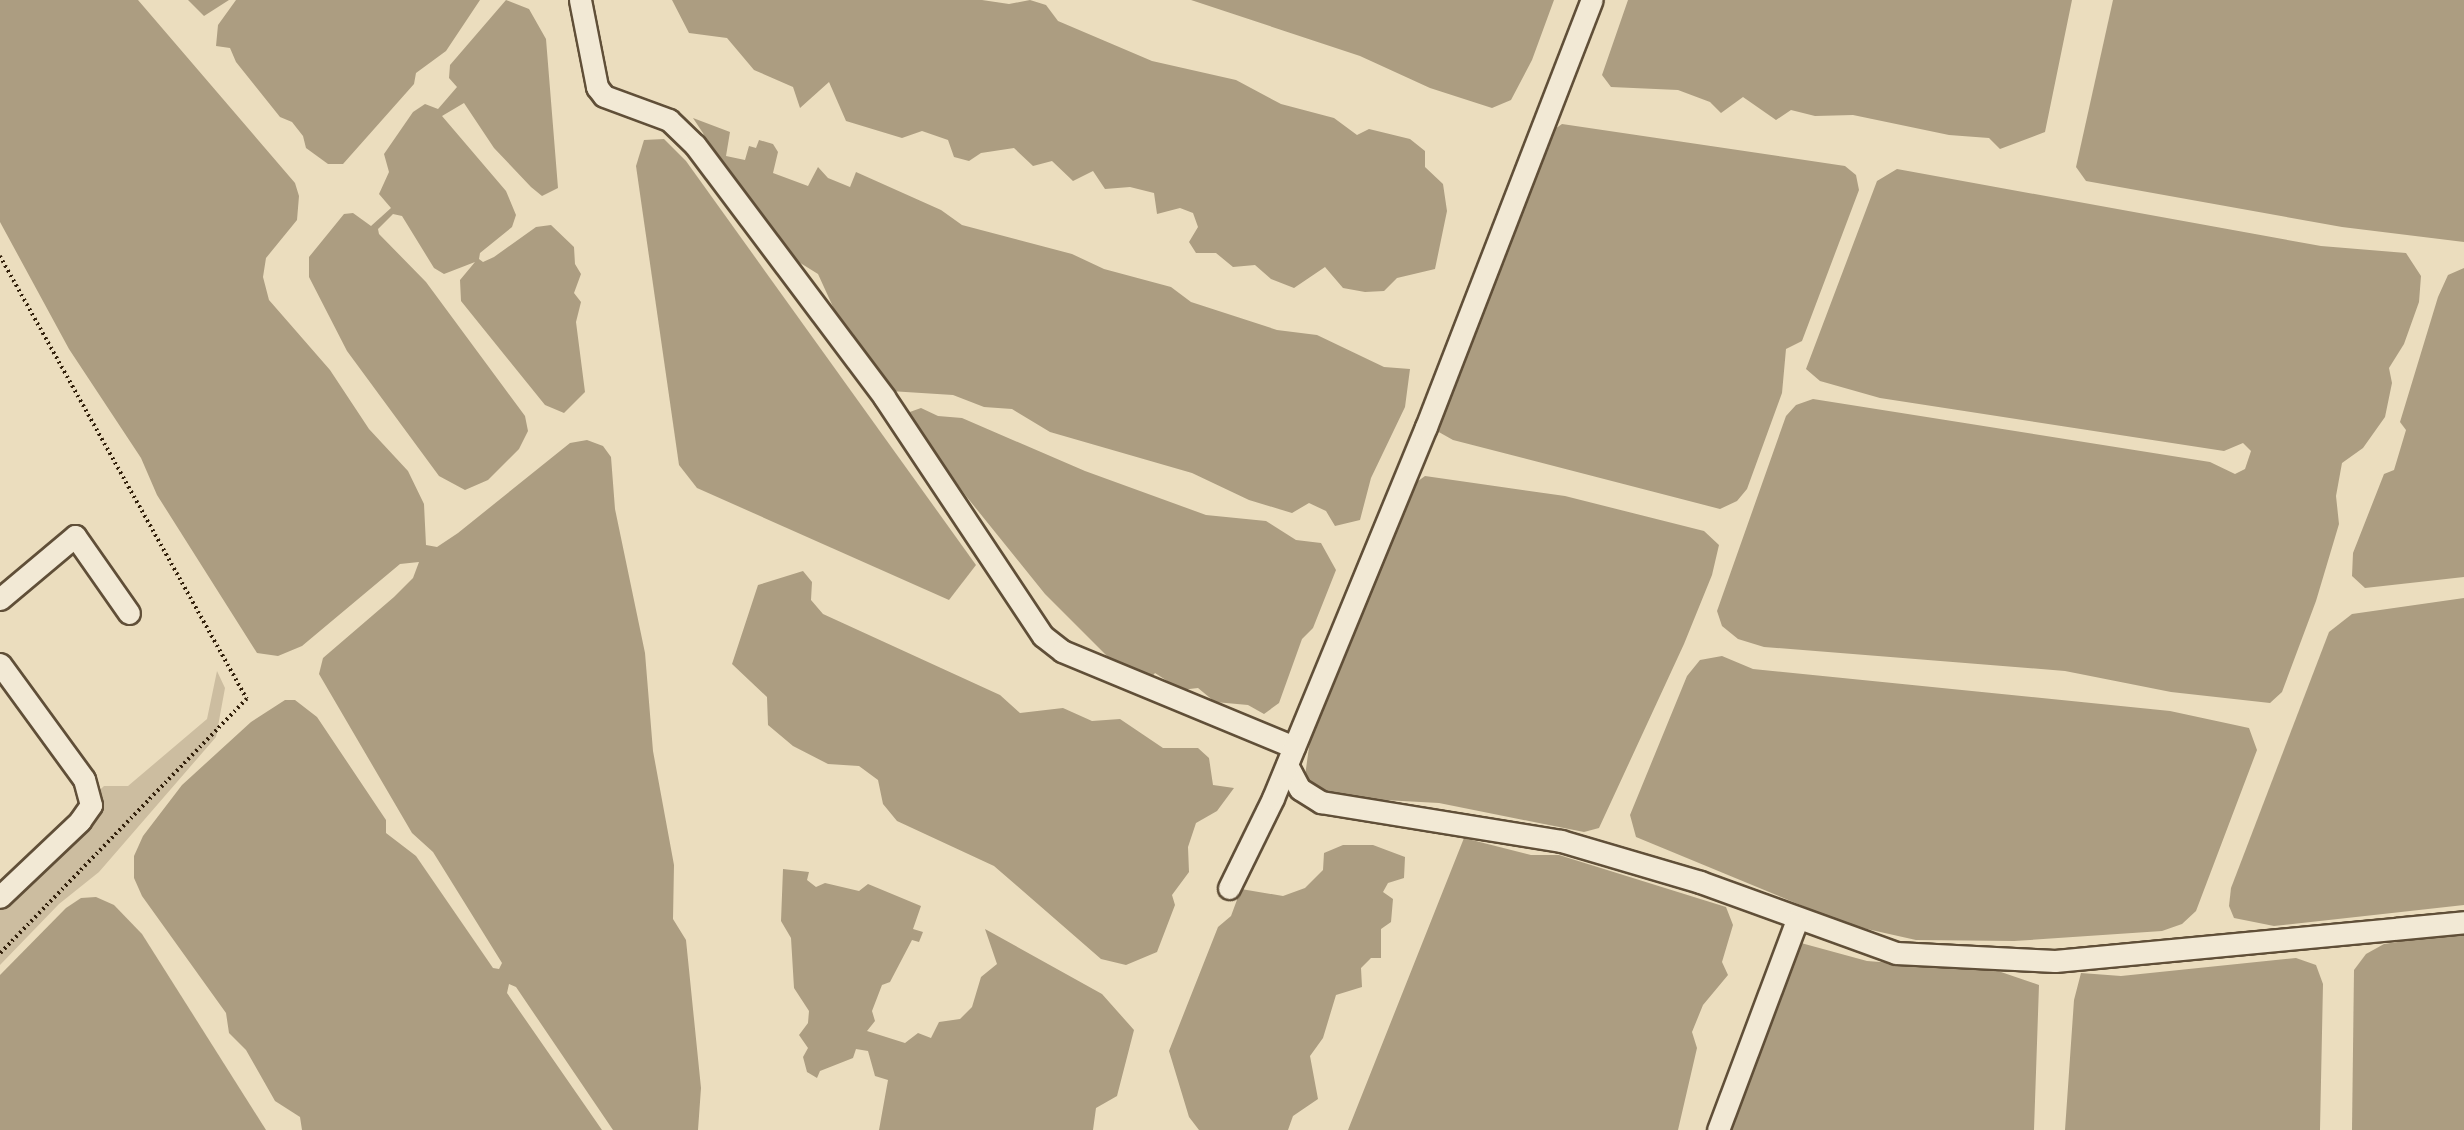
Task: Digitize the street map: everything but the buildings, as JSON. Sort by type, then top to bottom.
[{"type":"lane","points":[[580,0],[597,87],[604,96],[669,120],[695,145],[884,397],[1043,636],[1062,651],[1290,756],[1300,789],[1321,802],[1561,841],[1700,882],[1797,920],[1896,953],[2055,961],[2464,922]]},
{"type":"lane","points":[[1229,888],[1290,756],[1426,427],[1592,0]]},
{"type":"lane","points":[[0,598],[75,536],[130,613]]},
{"type":"lane","points":[[0,664],[83,779],[91,805],[80,821],[0,897]]},
{"type":"lane","points":[[1717,1130],[1797,920]]},
{"type":"shaded area","points":[[0,0],[138,0],[295,183],[299,196],[297,220],[266,258],[263,277],[269,300],[330,370],[369,429],[408,471],[424,504],[426,545],[437,547],[458,533],[570,443],[587,440],[603,446],[611,457],[615,509],[645,653],[653,751],[674,865],[673,919],[686,940],[701,1088],[698,1130],[613,1130],[516,987],[509,984],[507,993],[602,1130],[302,1130],[300,1117],[275,1101],[246,1050],[229,1033],[226,1013],[142,896],[134,878],[134,856],[143,836],[182,785],[251,722],[285,700],[295,700],[317,717],[386,820],[386,833],[416,856],[493,968],[499,969],[502,963],[433,852],[412,833],[319,674],[323,658],[413,578],[419,562],[400,564],[302,646],[278,656],[257,653],[157,495],[141,458],[69,349],[0,222]]},
{"type":"shaded area","points":[[188,0],[229,0],[204,16]]},
{"type":"shaded area","points":[[236,0],[480,0],[446,51],[416,73],[414,84],[343,164],[328,164],[306,148],[303,136],[292,122],[280,117],[236,62],[230,48],[216,46],[218,25]]},
{"type":"shaded area","points":[[506,0],[529,9],[546,39],[558,188],[542,196],[531,187],[494,148],[464,103],[442,116],[506,191],[516,215],[512,227],[480,253],[479,259],[483,262],[494,257],[536,227],[551,225],[574,247],[575,264],[581,274],[574,293],[581,302],[576,322],[585,392],[564,413],[545,405],[461,301],[460,280],[475,262],[444,274],[434,268],[402,216],[393,214],[378,229],[379,234],[426,282],[525,416],[528,431],[519,449],[488,480],[465,490],[439,476],[347,351],[309,277],[309,257],[344,214],[353,213],[371,226],[391,208],[379,194],[389,172],[384,154],[413,112],[425,104],[438,109],[457,87],[449,78],[450,65]]},
{"type":"shaded area","points":[[672,0],[982,0],[1009,4],[1030,0],[1046,5],[1058,21],[1152,61],[1236,80],[1281,104],[1334,118],[1357,135],[1369,129],[1410,139],[1425,151],[1425,167],[1443,184],[1447,211],[1435,269],[1397,278],[1384,291],[1365,292],[1343,288],[1325,267],[1294,288],[1271,279],[1255,265],[1233,267],[1216,253],[1196,253],[1189,242],[1198,227],[1193,213],[1180,208],[1157,214],[1154,193],[1130,187],[1105,189],[1093,171],[1073,181],[1052,161],[1033,166],[1014,148],[981,153],[969,161],[954,157],[948,140],[922,131],[902,138],[846,121],[829,82],[800,108],[793,87],[754,70],[727,38],[689,33]]},
{"type":"shaded area","points":[[1191,0],[1554,0],[1532,60],[1511,100],[1492,108],[1430,88],[1360,56]]},
{"type":"shaded area","points":[[1628,0],[2072,0],[2045,132],[2000,149],[1989,138],[1949,135],[1853,115],[1815,116],[1791,110],[1776,120],[1743,97],[1721,113],[1710,102],[1678,90],[1611,87],[1602,75]]},
{"type":"shaded area","points":[[2113,0],[2464,0],[2464,242],[2342,227],[2086,181],[2076,167]]},
{"type":"shaded area","points":[[693,118],[730,132],[726,156],[745,160],[749,146],[756,148],[759,140],[773,144],[778,152],[773,173],[808,186],[818,167],[828,178],[850,187],[856,172],[941,210],[962,225],[1072,254],[1104,269],[1171,287],[1191,302],[1277,330],[1317,335],[1384,367],[1410,369],[1405,407],[1371,478],[1360,520],[1335,526],[1326,511],[1309,503],[1292,513],[1249,500],[1192,473],[1050,432],[1012,409],[984,407],[953,395],[890,391],[834,309],[818,274],[781,251]]},
{"type":"shaded area","points":[[1562,124],[1845,166],[1856,175],[1859,190],[1802,341],[1786,349],[1782,393],[1747,489],[1737,501],[1720,509],[1453,440],[1437,431],[1438,416],[1545,136]]},
{"type":"shaded area","points":[[664,139],[686,161],[976,565],[949,600],[697,488],[679,465],[636,166],[644,140]]},
{"type":"shaded area","points":[[1897,169],[2321,246],[2406,253],[2421,276],[2419,302],[2404,344],[2389,368],[2392,383],[2385,417],[2363,448],[2342,463],[2336,496],[2339,524],[2316,601],[2282,692],[2270,703],[2171,692],[2065,671],[1764,647],[1738,639],[1722,626],[1717,611],[1786,416],[1796,405],[1813,399],[2210,462],[2235,474],[2245,469],[2251,451],[2243,443],[2224,451],[1880,398],[1820,381],[1806,369],[1877,181]]},
{"type":"shaded area","points":[[2464,268],[2464,577],[2365,588],[2352,576],[2353,553],[2384,474],[2394,470],[2406,430],[2400,422],[2438,297],[2448,275]]},
{"type":"shaded area","points":[[921,408],[938,416],[962,418],[1085,471],[1206,515],[1266,521],[1296,540],[1321,543],[1336,570],[1313,628],[1302,639],[1279,703],[1264,714],[1248,705],[1215,702],[1198,688],[1181,690],[1155,673],[1148,682],[1111,660],[1045,594],[966,496],[907,413]]},
{"type":"shaded area","points":[[1425,476],[1565,496],[1704,531],[1719,545],[1712,575],[1684,644],[1599,828],[1584,832],[1439,803],[1328,797],[1304,783],[1311,733],[1410,487]]},
{"type":"shaded area","points":[[803,571],[812,582],[811,600],[823,614],[1000,695],[1020,713],[1063,708],[1092,721],[1120,719],[1163,748],[1198,748],[1209,758],[1213,785],[1234,788],[1217,811],[1196,823],[1188,847],[1189,872],[1172,895],[1175,905],[1157,952],[1126,965],[1101,959],[994,866],[897,821],[883,804],[878,780],[859,766],[828,764],[793,746],[768,725],[767,697],[732,664],[758,585]]},
{"type":"shaded area","points":[[2464,598],[2464,905],[2274,926],[2234,918],[2229,906],[2231,888],[2329,632],[2352,614]]},
{"type":"shaded area","points":[[1722,656],[1753,669],[2170,711],[2249,728],[2257,750],[2196,911],[2182,924],[2162,931],[2014,941],[1916,940],[1849,925],[1636,837],[1630,815],[1687,676],[1700,660]]},
{"type":"shaded area","points":[[217,671],[225,688],[216,737],[99,872],[59,904],[0,965],[0,884],[104,786],[128,786],[207,719]]},
{"type":"shaded area","points":[[1464,838],[1531,855],[1559,855],[1726,907],[1733,925],[1722,962],[1728,975],[1703,1005],[1692,1032],[1697,1048],[1678,1130],[1348,1130]]},
{"type":"shaded area","points":[[1343,845],[1373,845],[1405,857],[1404,878],[1388,883],[1383,892],[1393,899],[1391,922],[1381,929],[1381,958],[1371,958],[1361,968],[1362,987],[1336,995],[1323,1038],[1310,1056],[1318,1099],[1293,1116],[1288,1130],[1199,1130],[1189,1117],[1169,1051],[1218,927],[1231,916],[1241,889],[1283,896],[1305,888],[1323,870],[1324,853]]},
{"type":"shaded area","points":[[783,869],[809,872],[807,880],[816,887],[825,883],[859,891],[868,884],[921,906],[913,929],[923,932],[919,942],[912,940],[890,982],[882,985],[872,1011],[875,1021],[867,1031],[905,1043],[918,1033],[931,1038],[939,1022],[960,1019],[972,1007],[981,977],[997,964],[985,929],[1102,994],[1134,1030],[1117,1096],[1096,1108],[1093,1130],[879,1130],[888,1080],[875,1076],[868,1051],[856,1049],[853,1058],[820,1071],[817,1078],[807,1072],[803,1057],[808,1048],[799,1035],[808,1023],[809,1011],[794,988],[791,938],[781,921]]},
{"type":"shaded area","points":[[96,897],[114,905],[142,934],[266,1130],[0,1130],[0,975],[66,908],[81,898]]},
{"type":"shaded area","points":[[2464,932],[2464,1130],[2352,1130],[2354,970],[2366,954],[2384,944]]},
{"type":"shaded area","points":[[1801,943],[1867,961],[1998,971],[2039,985],[2034,1130],[1715,1130],[1789,946]]},
{"type":"shaded area","points":[[2296,958],[2316,965],[2323,984],[2320,1130],[2065,1130],[2074,1000],[2081,973],[2121,976]]}]
